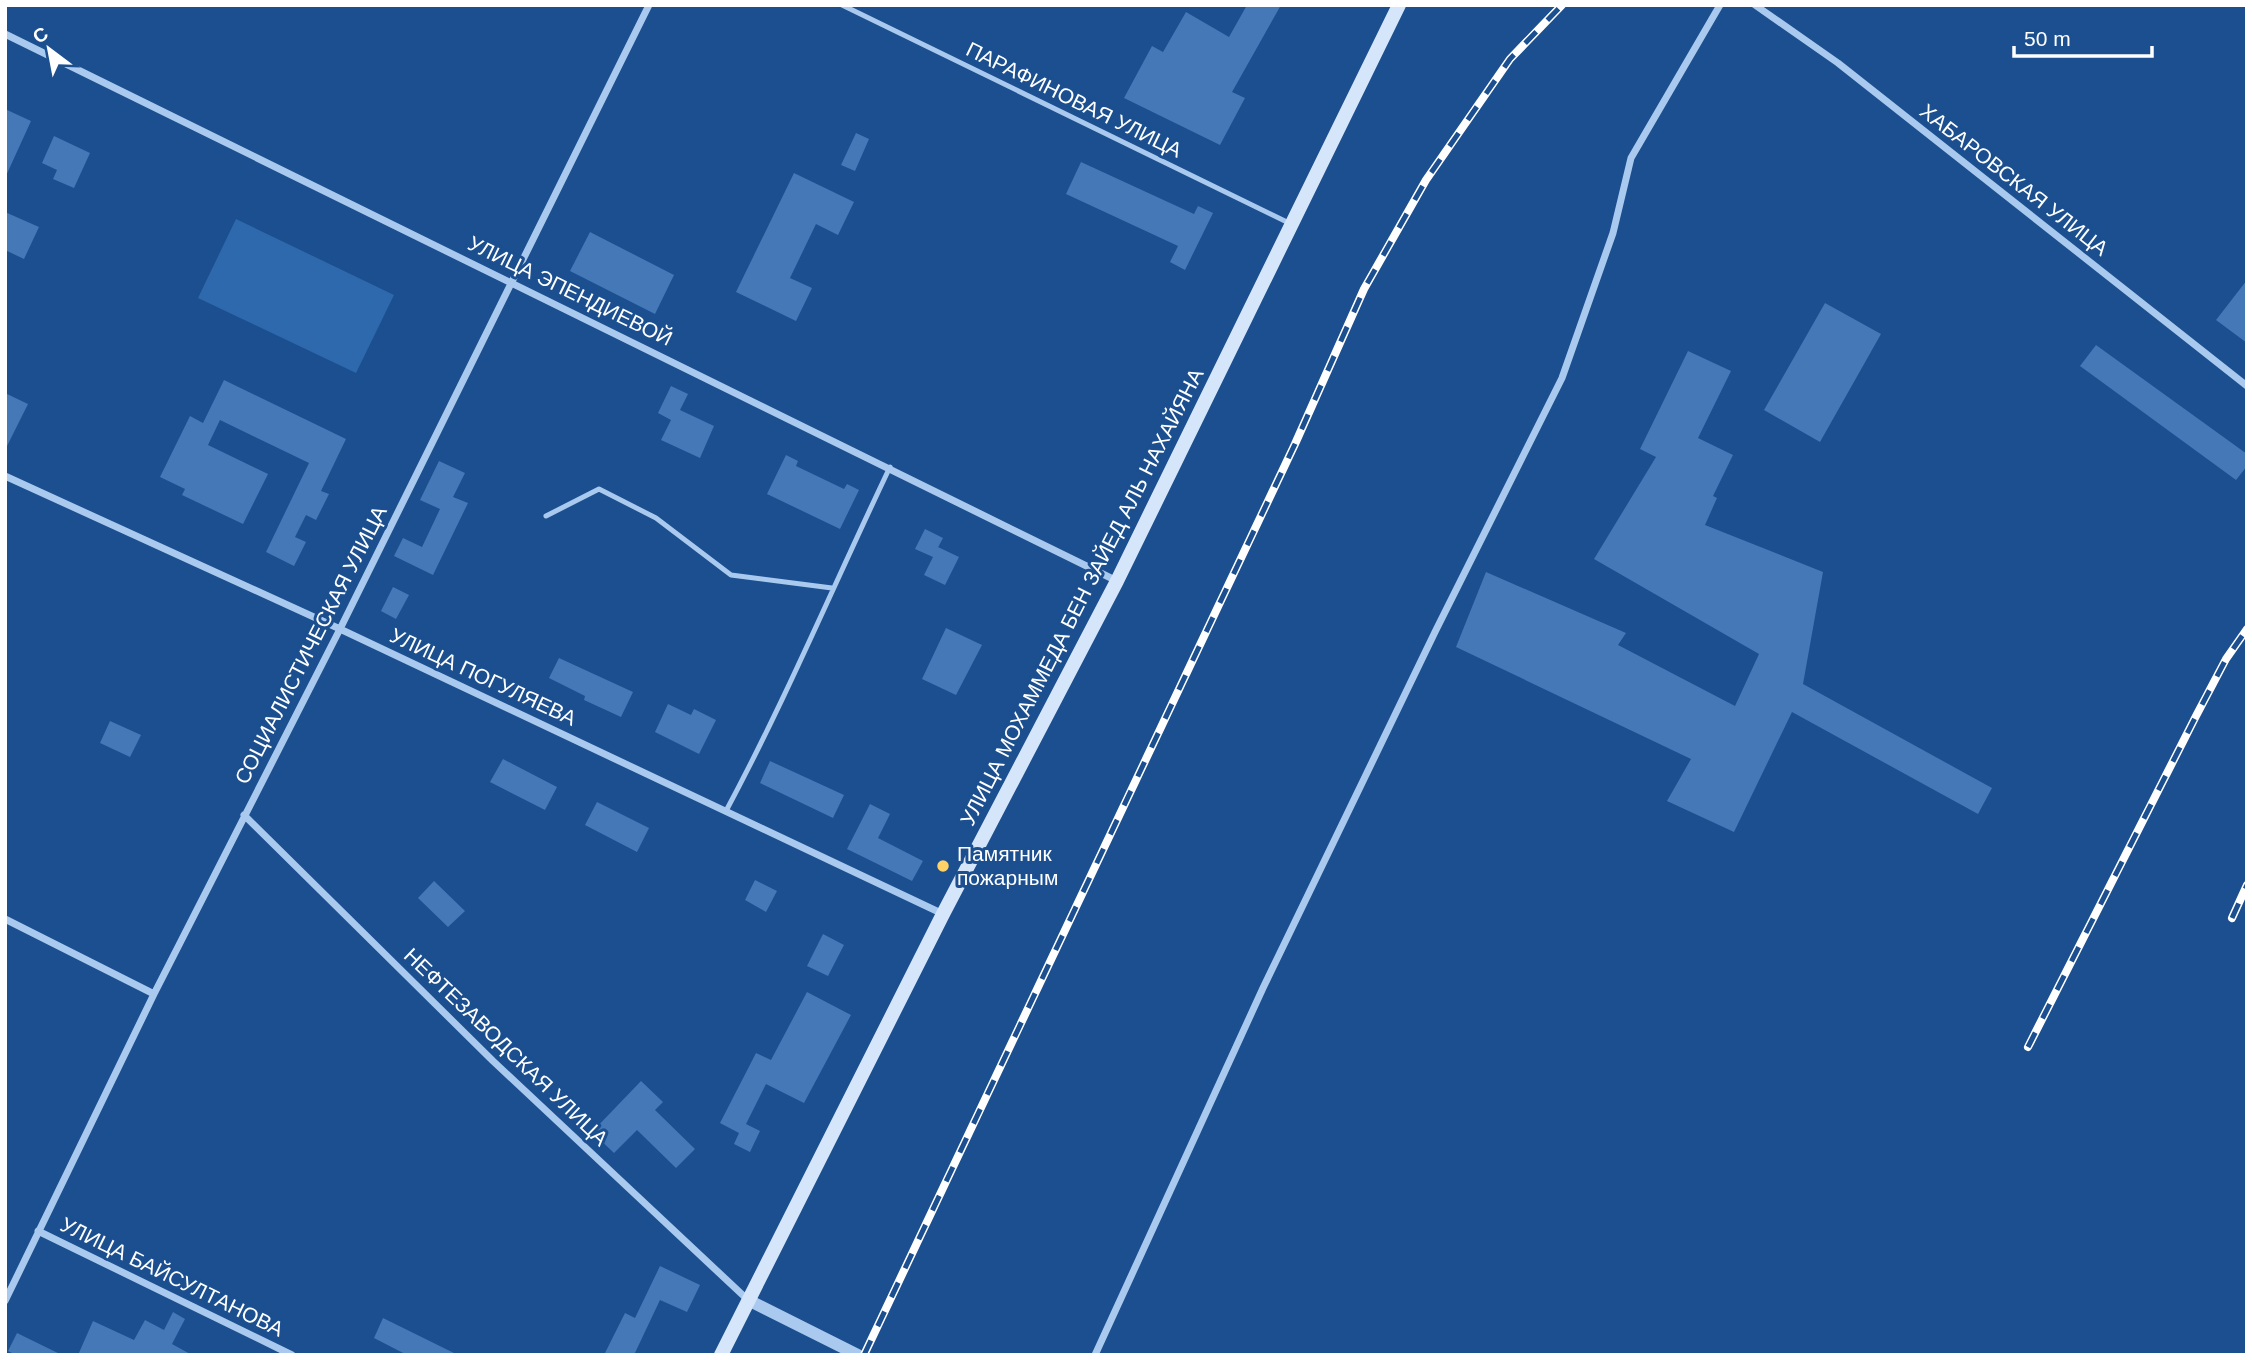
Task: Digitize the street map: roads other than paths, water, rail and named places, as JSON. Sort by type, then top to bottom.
[{"type":"main road","name":"УЛИЦА МОХАММЕДА БЕН ЗАЙЕД АЛЬ НАХАЙЯНА","points":[[721,1355],[943,914],[1117,581],[1399,5]]},
{"type":"street","name":"СОЦИАЛИСТИЧЕСКАЯ УЛИЦА","points":[[5,1301],[154,994],[340,628],[649,5]]},
{"type":"street","points":[[1095,1355],[1263,988],[1562,377],[1613,233],[1631,158],[1720,5]]},
{"type":"street","name":"ХАБАРОВСКАЯ УЛИЦА","points":[[1755,5],[1838,63],[2247,386]]},
{"type":"street","name":"УЛИЦА ЭПЕНДИЕВОЙ","points":[[5,34],[1117,581]]},
{"type":"street","name":"УЛИЦА ПОГУЛЯЕВА","points":[[5,477],[340,628],[943,914]]},
{"type":"street","name":"НЕФТЕЗАВОДСКАЯ УЛИЦА","points":[[244,815],[493,1061],[748,1300]]},
{"type":"street","points":[[5,919],[154,994]]},
{"type":"street","name":"УЛИЦА БАЙСУЛТАНОВА","points":[[38,1231],[292,1355]]},
{"type":"street","points":[[748,1300],[858,1355]]},
{"type":"lane","name":"ПАРАФИНОВАЯ УЛИЦА","points":[[842,5],[1291,224]]},
{"type":"lane","points":[[726,811],[772,725],[832,588],[890,467]]},
{"type":"lane","points":[[546,516],[599,489],[656,518],[731,575],[832,588]]},
{"type":"railway","points":[[864,1355],[1295,444],[1364,289],[1426,180],[1510,59],[1562,5]]},
{"type":"railway","points":[[2028,1047],[2196,716],[2226,659],[2247,629]]},
{"type":"railway","points":[[2232,918],[2247,885]]},
{"type":"place","name":"Памятник пожарным","points":[[943,866]]}]
